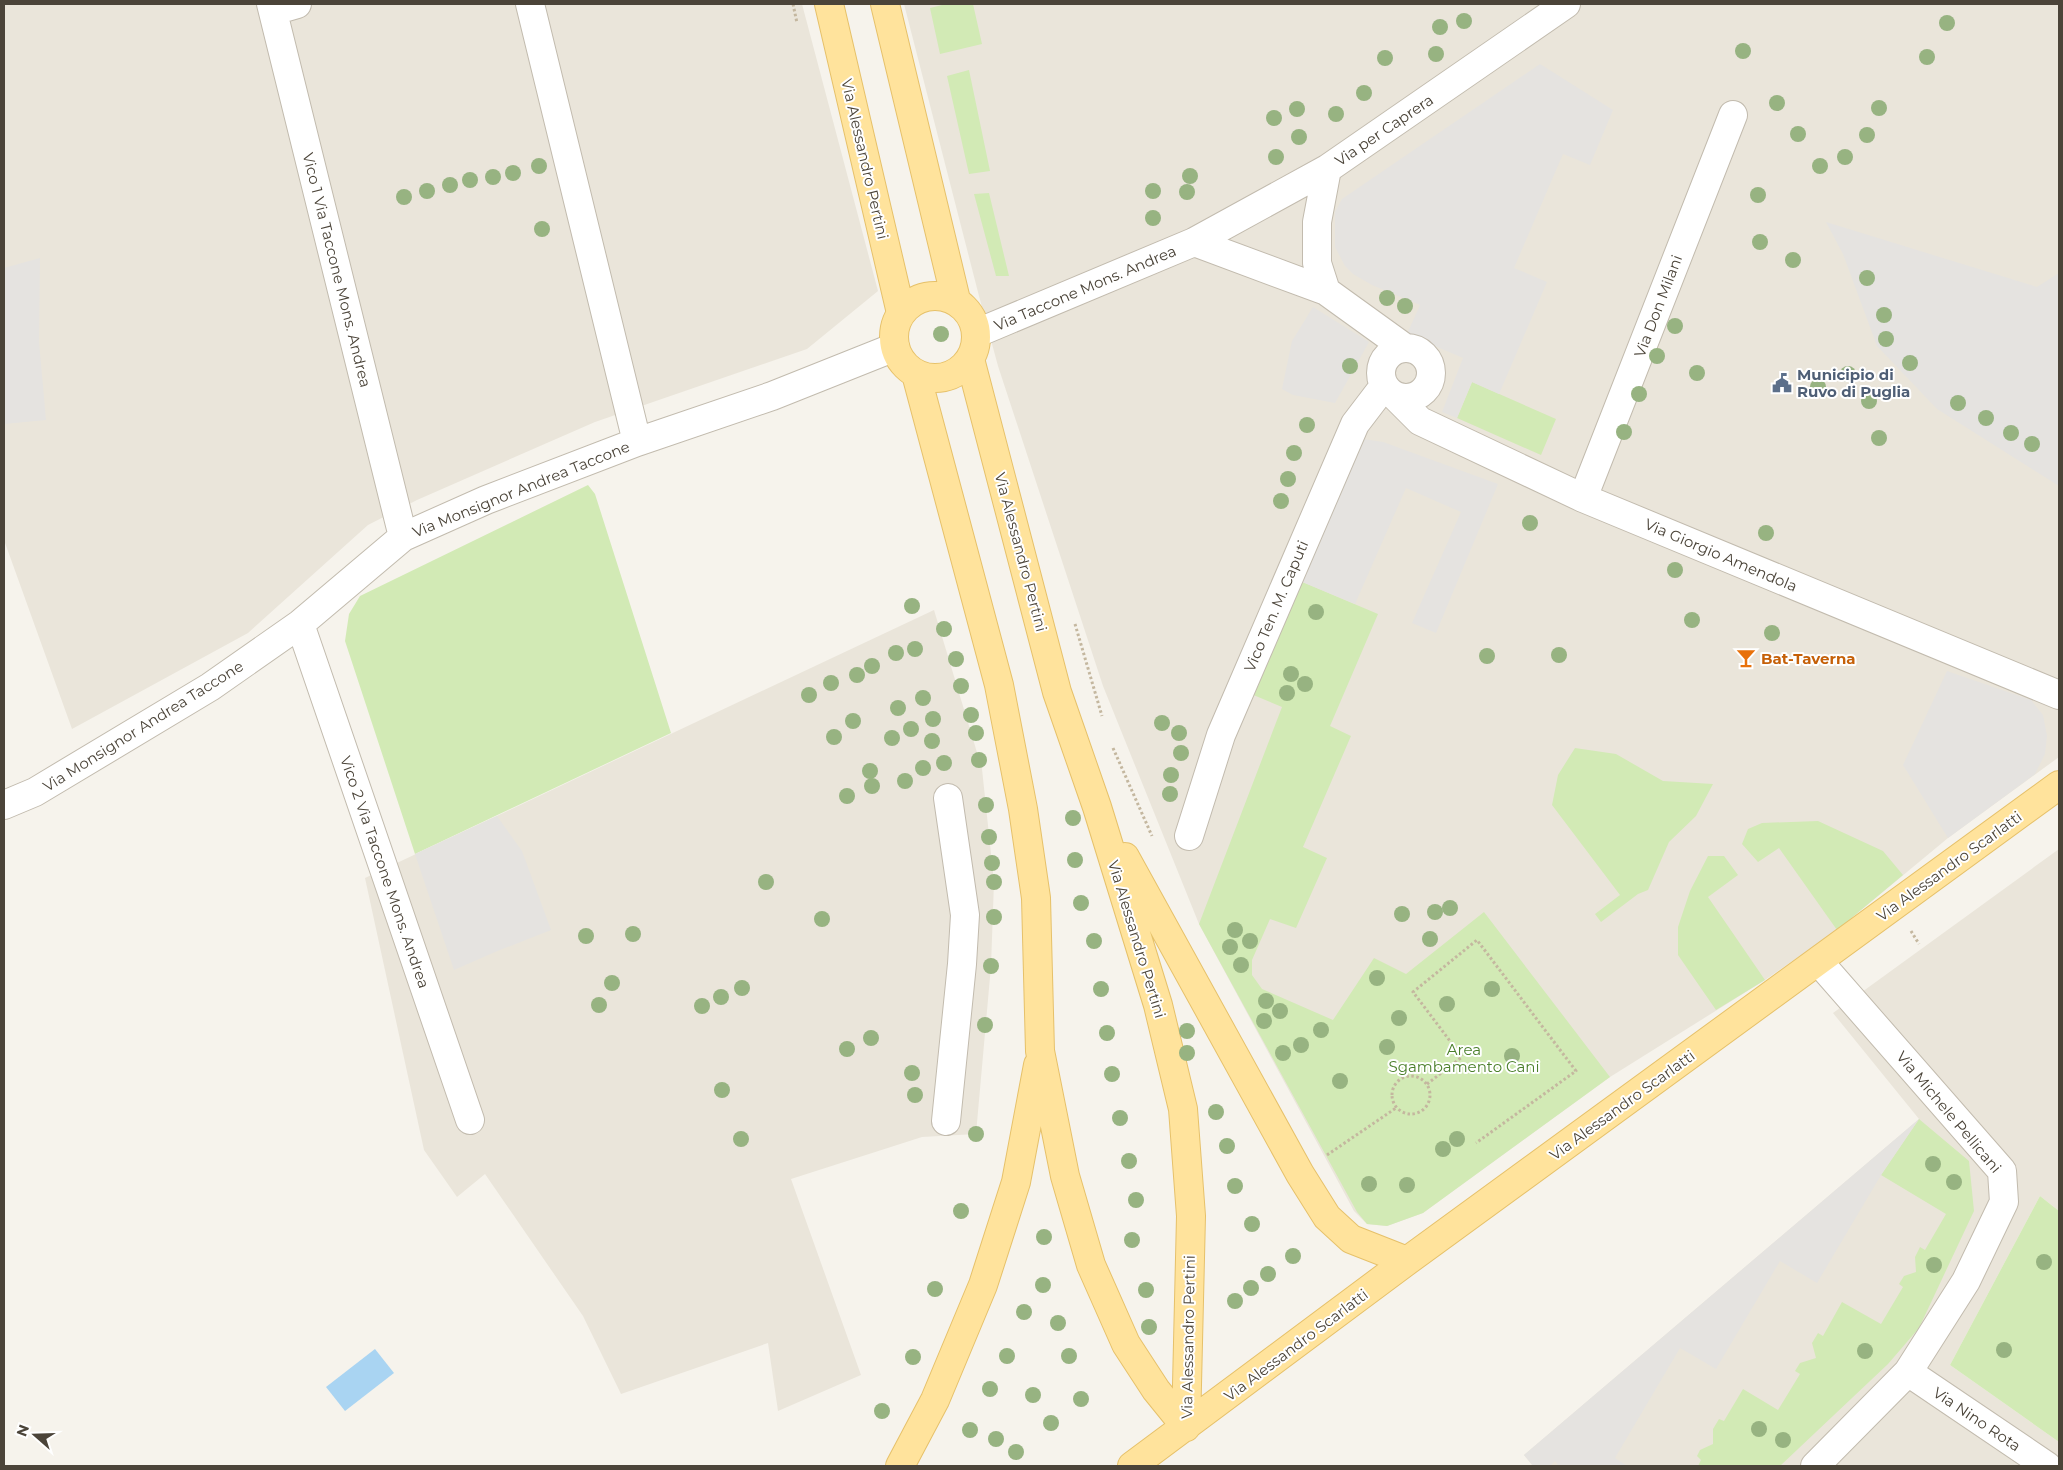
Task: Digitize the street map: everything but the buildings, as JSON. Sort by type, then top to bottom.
[{"type":"main road","name":"Via Alessandro Pertini","points":[[829,4],[900,314]]},
{"type":"main road","points":[[885,4],[956,300]]},
{"type":"main road","points":[[932,295],[956,300],[966,309],[973,320],[974,346],[952,375],[928,378],[916,374],[899,358],[895,348],[894,336],[900,314],[909,304],[932,295]]},
{"type":"main road","name":"Via Alessandro Pertini","points":[[974,346],[1057,692],[1097,807],[1158,1005],[1183,1109],[1191,1216],[1186,1427]]},
{"type":"main road","name":"Via Alessandro Pertini","points":[[916,374],[999,686],[1023,809],[1036,898],[1040,1051],[1065,1176],[1091,1265],[1126,1344],[1156,1390],[1186,1427]]},
{"type":"main road","name":"Via Alessandro Scarlatti","points":[[1132,1466],[1407,1261],[2059,785]]},
{"type":"main road","points":[[1097,807],[1300,1174],[1327,1217],[1351,1239],[1407,1261]]},
{"type":"main road","points":[[900,1466],[935,1400],[983,1285],[1016,1182],[1040,1051]]},
{"type":"street","points":[[530,4],[637,442]]},
{"type":"street","name":"Vico 1 Via Taccone Mons. Andrea","points":[[281,6],[403,537]]},
{"type":"street","name":"Via per Caprera","points":[[1194,242],[1327,169],[1457,81],[1554,7]]},
{"type":"street","name":"Via Don Milani","points":[[1584,498],[1733,115]]},
{"type":"street","points":[[1326,291],[1317,262],[1317,222],[1327,169]]},
{"type":"street","points":[[1194,242],[1326,291],[1405,348],[1413,350],[1426,358],[1430,366],[1429,382],[1420,394],[1403,398],[1389,391],[1381,376],[1385,360],[1398,350],[1405,348]]},
{"type":"street","name":"Via Taccone Mons. Andrea","points":[[974,346],[1194,242]]},
{"type":"street","name":"Via Monsignor Andrea Taccone","points":[[4,804],[35,792],[210,687],[300,624],[403,537],[486,500],[637,442],[772,396],[895,348]]},
{"type":"street","name":"Via Giorgio Amendola","points":[[1389,391],[1420,421],[1584,498],[2059,696]]},
{"type":"street","name":"Vico Ten. M. Caputi","points":[[1189,836],[1221,734],[1355,424],[1389,391]]},
{"type":"street","name":"Vico 2 Via Taccone Mons. Andrea","points":[[300,624],[470,1120]]},
{"type":"street","points":[[946,1121],[962,964],[965,915],[948,798]]},
{"type":"street","name":"Via Michele Pellicani","points":[[1815,1466],[1908,1372],[1966,1282],[2004,1202],[2002,1171],[1819,962]]},
{"type":"street","name":"Via Nino Rota","points":[[1908,1372],[2047,1466]]},
{"type":"path","points":[[793,4],[798,23]]},
{"type":"path","points":[[1074,621],[1102,717]]},
{"type":"path","points":[[1112,745],[1156,845]]},
{"type":"path","points":[[1427,1084],[1462,1057],[1413,992],[1477,940],[1576,1071],[1476,1143]]},
{"type":"path","points":[[1411,1076],[1418,1077],[1427,1084],[1431,1096],[1426,1108],[1420,1112],[1408,1114],[1396,1108],[1393,1102],[1393,1090],[1400,1080],[1411,1076]]},
{"type":"path","points":[[1300,1174],[1396,1108]]},
{"type":"shaded area","points":[[4,4],[802,4],[878,291],[807,349],[595,422],[417,500],[368,525],[248,633],[72,729],[4,540]]},
{"type":"shaded area","points":[[904,4],[2059,4],[2059,757],[1948,838],[1837,930],[1765,980],[1610,1077],[1423,1213],[1387,1226],[1367,1224],[1354,1211],[1199,924],[1103,686],[998,366]]},
{"type":"shaded area","points":[[1540,64],[1613,110],[1590,165],[1563,154],[1514,268],[1547,282],[1499,394],[1472,382],[1457,418],[1442,412],[1463,358],[1407,334],[1420,305],[1372,285],[1353,274],[1345,266],[1335,247],[1335,212],[1342,199]]},
{"type":"shaded area","points":[[1826,222],[2037,287],[2059,273],[2059,486],[1937,409],[1877,346],[1843,254]]},
{"type":"shaded area","points":[[40,258],[39,342],[46,420],[4,424],[4,268]]},
{"type":"shaded area","points":[[1313,307],[1369,342],[1335,403],[1293,395],[1282,389],[1292,341]]},
{"type":"shaded area","points":[[1363,439],[1383,442],[1498,484],[1436,633],[1412,623],[1461,512],[1406,488],[1355,604],[1300,581]]},
{"type":"shaded area","points":[[934,610],[982,769],[994,882],[991,966],[976,1134],[922,1137],[791,1179],[861,1375],[778,1411],[768,1343],[621,1394],[583,1316],[485,1174],[457,1197],[424,1150],[365,878]]},
{"type":"shaded area","points":[[1947,671],[2031,700],[2043,715],[2047,736],[2045,754],[2035,774],[1948,838],[1903,765]]},
{"type":"shaded area","points":[[497,816],[522,851],[551,930],[454,970],[415,854]]},
{"type":"shaded area","points":[[2059,849],[2059,1211],[2040,1196],[1950,1365],[2059,1442],[2059,1466],[1533,1466],[1524,1455],[1919,1119],[1833,1013]]},
{"type":"shaded area","points":[[1919,1119],[1881,1175],[1817,1283],[1780,1261],[1716,1369],[1680,1348],[1615,1458],[1627,1466],[1559,1466],[1555,1461],[1550,1466],[1533,1466],[1524,1455]]},
{"type":"green space","points":[[946,4],[973,4],[982,44],[940,54],[930,8]]},
{"type":"green space","points":[[969,70],[990,171],[969,174],[947,76]]},
{"type":"green space","points":[[989,193],[1009,276],[996,276],[974,194]]},
{"type":"green space","points":[[1472,382],[1556,419],[1541,455],[1457,418]]},
{"type":"green space","points":[[588,485],[595,494],[671,733],[415,854],[345,641],[349,614],[360,596]]},
{"type":"green space","name":"Area Sgambamento Cani","points":[[1300,581],[1378,614],[1330,726],[1351,736],[1303,847],[1327,858],[1296,928],[1270,919],[1252,960],[1252,975],[1262,989],[1333,1020],[1374,958],[1406,974],[1484,912],[1610,1077],[1423,1213],[1387,1226],[1367,1224],[1357,1212],[1199,924],[1282,707],[1251,694]]},
{"type":"green space","points":[[1575,748],[1616,754],[1663,781],[1713,784],[1696,816],[1669,842],[1648,890],[1638,894],[1601,922],[1595,914],[1620,895],[1552,805],[1558,775]]},
{"type":"green space","points":[[1818,821],[1883,851],[1903,875],[1837,930],[1779,848],[1758,862],[1742,844],[1748,829],[1762,823]]},
{"type":"green space","points":[[1708,856],[1724,856],[1738,875],[1708,897],[1765,980],[1716,1010],[1678,955],[1678,927],[1690,891]]},
{"type":"green space","points":[[1919,1119],[1969,1161],[1974,1211],[1919,1328],[1888,1364],[1780,1466],[1698,1466],[1701,1460],[1697,1456],[1700,1450],[1713,1444],[1713,1429],[1719,1419],[1724,1421],[1743,1389],[1778,1410],[1800,1374],[1795,1371],[1800,1363],[1816,1358],[1812,1343],[1818,1333],[1823,1336],[1842,1302],[1881,1324],[1903,1287],[1899,1284],[1904,1276],[1916,1272],[1915,1257],[1920,1247],[1925,1250],[1946,1214],[1881,1175]]},
{"type":"green space","points":[[2040,1196],[2059,1211],[2059,1442],[1950,1365]]},
{"type":"water","points":[[375,1349],[394,1373],[345,1411],[326,1387]]},
{"type":"place","name":"Municipio di Ruvo di Puglia","points":[[1782,383]]},
{"type":"place","name":"Bat-Taverna","points":[[1746,658]]}]
